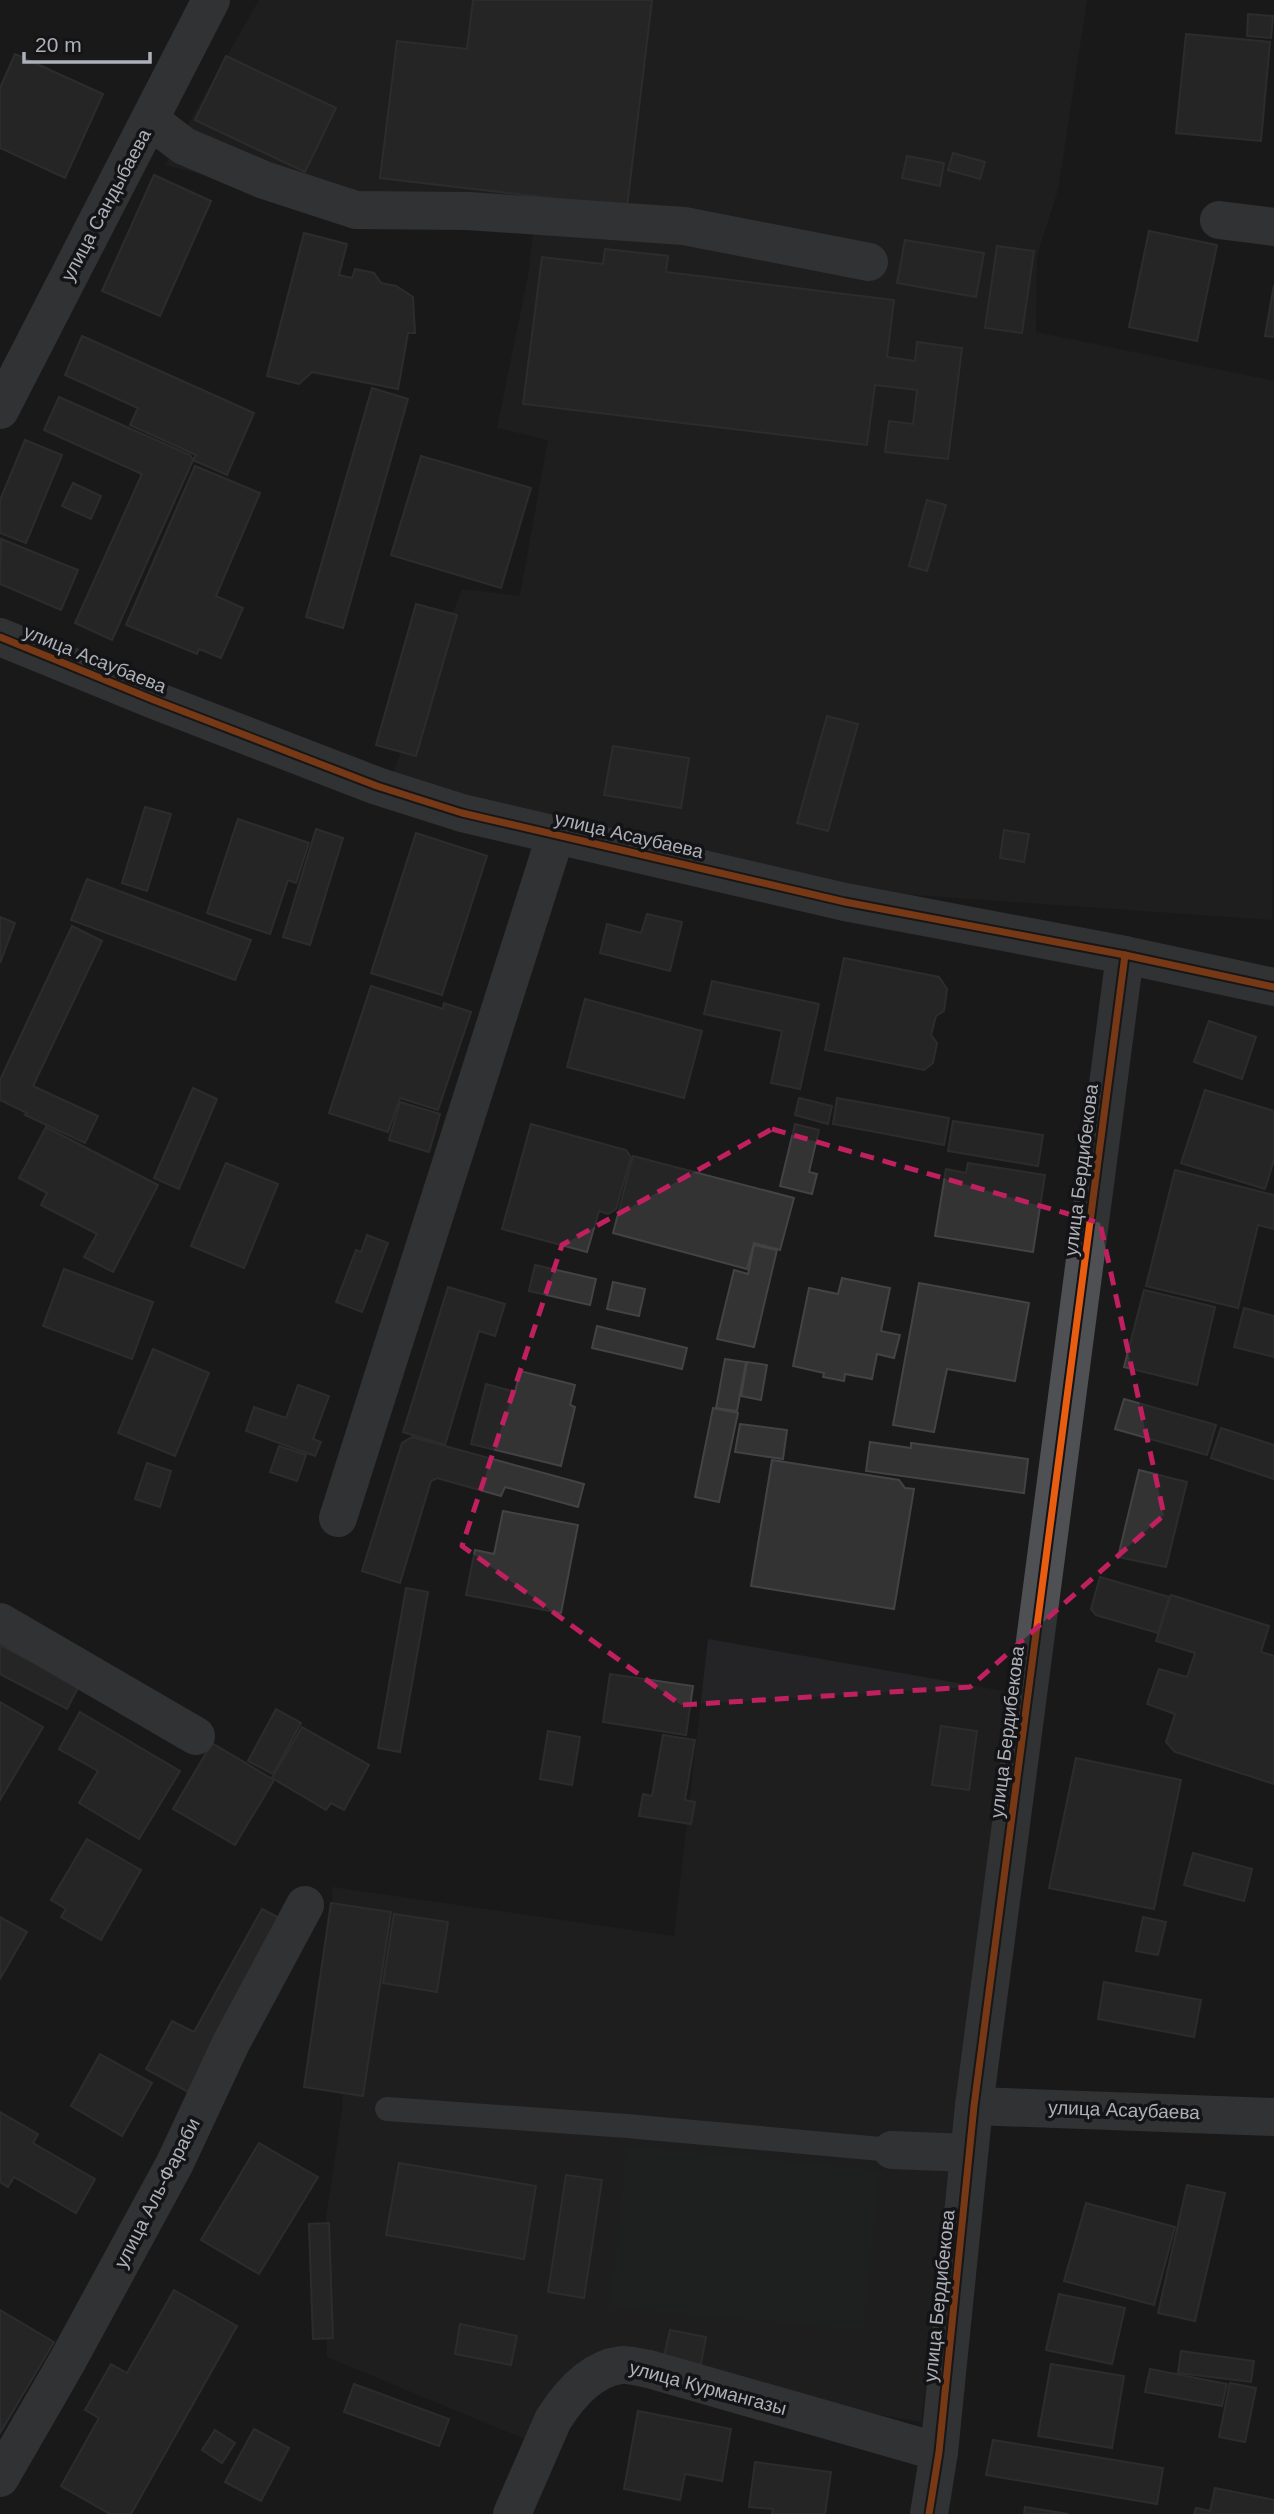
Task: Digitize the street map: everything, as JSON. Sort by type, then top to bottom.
[{"type":"street","name":"улица Сандыбаева","points":[[0,410],[211,0]]},
{"type":"street","points":[[151,121],[184,146],[264,180],[356,211],[468,211],[684,226],[869,262]]},
{"type":"street","points":[[1219,220],[1274,227]]},
{"type":"street","name":"улица Асаубаева","points":[[0,637],[153,700],[377,786],[462,813],[845,902],[1274,988]]},
{"type":"street","points":[[338,1518],[556,834]]},
{"type":"street","name":"улица Бердибекова","points":[[929,2514],[939,2452],[974,2106],[1125,956]]},
{"type":"street","points":[[0,1622],[196,1736]]},
{"type":"street","name":"улица Аль-Фараби","points":[[0,2478],[68,2360],[175,2163],[231,2043],[305,1905]]},
{"type":"street","name":"улица Асаубаева","points":[[974,2106],[1274,2117]]},
{"type":"street","points":[[892,2150],[969,2153]]},
{"type":"street","name":"улица Курмангазы","points":[[512,2514],[561,2407],[574,2391],[589,2379],[622,2365],[649,2369],[939,2452]]},
{"type":"lane","points":[[387,2109],[627,2126],[892,2150]]},
{"type":"highlighted area","points":[[772,1129],[1100,1223],[1164,1515],[970,1687],[681,1705],[462,1546],[562,1245]]},
{"type":"shaded area","points":[[259,0],[1087,0],[1058,190],[1037,255],[1036,332],[1274,381],[1272,920],[859,891],[555,843],[393,773],[462,589],[520,596],[548,440],[497,428],[528,276],[535,218],[317,203],[165,165]]},
{"type":"shaded area","points":[[708,1639],[1015,1693],[921,2422],[618,2368],[527,2440],[327,2357],[326,2218],[343,2105],[332,1887],[674,1936]]},
{"type":"shaded area","points":[[626,2146],[879,2170],[863,2330],[611,2307]]},
{"type":"building","points":[[473,0],[652,0],[627,207],[380,178],[397,41],[467,49]]},
{"type":"building","points":[[1248,14],[1273,16],[1271,38],[1247,36]]},
{"type":"building","points":[[1186,34],[1270,42],[1261,141],[1176,133]]},
{"type":"building","points":[[15,54],[103,94],[65,178],[0,148],[0,88]]},
{"type":"building","points":[[226,56],[336,108],[305,172],[195,120]]},
{"type":"building","points":[[953,153],[985,162],[980,179],[948,170]]},
{"type":"building","points":[[907,156],[944,163],[940,186],[902,178]]},
{"type":"building","points":[[154,175],[211,201],[160,316],[102,291]]},
{"type":"building","points":[[1149,231],[1217,245],[1197,341],[1129,327]]},
{"type":"building","points":[[304,233],[347,244],[339,275],[352,278],[355,269],[374,273],[381,283],[396,286],[413,297],[415,333],[408,333],[398,389],[312,372],[299,384],[267,376]]},
{"type":"building","points":[[905,240],[984,253],[976,297],[897,283]]},
{"type":"building","points":[[997,246],[1034,251],[1022,333],[985,328]]},
{"type":"building","points":[[605,249],[668,256],[666,272],[894,300],[887,357],[915,361],[917,342],[962,348],[948,459],[885,452],[889,421],[913,424],[917,390],[875,385],[867,445],[523,404],[542,257],[603,264]]},
{"type":"building","points":[[1274,285],[1274,337],[1265,336]]},
{"type":"building","points":[[82,336],[254,413],[227,475],[193,460],[196,455],[130,425],[138,408],[65,375]]},
{"type":"building","points":[[372,388],[408,399],[343,628],[306,617]]},
{"type":"building","points":[[59,397],[190,455],[193,460],[112,640],[75,623],[142,474],[44,430]]},
{"type":"building","points":[[25,440],[62,455],[26,543],[0,533],[0,500]]},
{"type":"building","points":[[421,456],[531,488],[501,588],[391,555]]},
{"type":"building","points":[[195,466],[260,493],[216,596],[243,608],[221,658],[199,649],[197,654],[126,625]]},
{"type":"building","points":[[73,483],[101,496],[91,519],[62,506]]},
{"type":"building","points":[[927,500],[946,505],[927,571],[909,566]]},
{"type":"building","points":[[1,539],[78,570],[61,610],[0,584]]},
{"type":"building","points":[[416,604],[457,615],[416,756],[376,745]]},
{"type":"building","points":[[827,716],[858,724],[828,831],[797,823]]},
{"type":"building","points":[[613,746],[689,758],[681,808],[604,795]]},
{"type":"building","points":[[145,807],[171,814],[147,891],[122,883]]},
{"type":"building","points":[[238,819],[309,843],[296,883],[288,880],[270,934],[207,913]]},
{"type":"building","points":[[316,829],[343,838],[310,945],[283,937]]},
{"type":"building","points":[[1004,830],[1029,834],[1024,862],[1000,858]]},
{"type":"building","points":[[416,833],[487,856],[442,995],[371,973]]},
{"type":"building","points":[[87,879],[251,940],[235,980],[71,920]]},
{"type":"building","points":[[647,914],[682,922],[670,971],[600,953],[607,924],[641,933]]},
{"type":"building","points":[[0,917],[15,923],[0,963]]},
{"type":"building","points":[[72,926],[102,941],[33,1086],[98,1116],[85,1143],[0,1100],[0,1080]]},
{"type":"building","points":[[844,958],[939,977],[947,989],[944,1011],[936,1016],[931,1035],[937,1043],[933,1063],[924,1070],[825,1050]]},
{"type":"building","points":[[712,981],[819,1004],[800,1089],[771,1083],[782,1031],[704,1014]]},
{"type":"building","points":[[371,986],[443,1009],[444,1003],[471,1012],[438,1110],[400,1098],[388,1132],[329,1113]]},
{"type":"building","points":[[585,999],[702,1031],[684,1098],[567,1067]]},
{"type":"building","points":[[1209,1021],[1256,1037],[1242,1079],[1194,1062]]},
{"type":"building","points":[[193,1088],[217,1099],[179,1189],[154,1178]]},
{"type":"building","points":[[1205,1090],[1274,1111],[1274,1160],[1265,1189],[1181,1163]]},
{"type":"building","points":[[799,1098],[832,1106],[828,1124],[795,1115]]},
{"type":"building","points":[[837,1098],[949,1118],[944,1145],[833,1124]]},
{"type":"building","points":[[400,1102],[440,1114],[429,1152],[389,1140]]},
{"type":"building","points":[[953,1121],[1043,1135],[1038,1166],[948,1151]]},
{"type":"building","points":[[531,1124],[626,1150],[631,1157],[616,1209],[608,1214],[599,1211],[587,1252],[502,1229]]},
{"type":"building","points":[[795,1124],[819,1130],[809,1172],[817,1174],[812,1194],[780,1186]]},
{"type":"building","points":[[46,1127],[158,1185],[113,1272],[84,1257],[97,1234],[41,1205],[47,1193],[19,1178]]},
{"type":"building","points":[[633,1156],[794,1198],[780,1250],[754,1243],[747,1269],[613,1233]]},
{"type":"building","points":[[226,1163],[278,1184],[244,1268],[191,1246]]},
{"type":"building","points":[[968,1163],[1045,1175],[1033,1252],[935,1236],[946,1169],[966,1173]]},
{"type":"building","points":[[1175,1170],[1274,1195],[1274,1229],[1258,1225],[1238,1308],[1146,1286]]},
{"type":"building","points":[[367,1235],[388,1243],[362,1312],[336,1302],[356,1250],[361,1252]]},
{"type":"building","points":[[754,1245],[777,1250],[754,1347],[717,1339],[734,1270],[748,1274]]},
{"type":"building","points":[[535,1265],[596,1279],[590,1305],[529,1291]]},
{"type":"building","points":[[64,1269],[153,1302],[132,1359],[43,1326]]},
{"type":"building","points":[[842,1278],[890,1288],[881,1331],[900,1335],[894,1358],[877,1354],[872,1379],[845,1374],[844,1381],[793,1366],[809,1288],[838,1294]]},
{"type":"building","points":[[613,1282],[645,1289],[639,1316],[607,1309]]},
{"type":"building","points":[[919,1283],[1029,1303],[1015,1381],[947,1369],[934,1432],[893,1425]]},
{"type":"building","points":[[448,1287],[505,1304],[495,1336],[479,1331],[445,1445],[403,1432]]},
{"type":"building","points":[[1144,1290],[1215,1307],[1197,1385],[1124,1367]]},
{"type":"building","points":[[1244,1308],[1274,1316],[1274,1357],[1234,1347]]},
{"type":"building","points":[[597,1326],[687,1348],[682,1369],[592,1348]]},
{"type":"building","points":[[153,1349],[209,1373],[175,1456],[118,1433]]},
{"type":"building","points":[[725,1359],[746,1362],[737,1411],[716,1408]]},
{"type":"building","points":[[747,1362],[767,1365],[761,1400],[741,1396]]},
{"type":"building","points":[[520,1371],[575,1385],[570,1405],[575,1407],[561,1466],[471,1444],[486,1384],[515,1392]]},
{"type":"building","points":[[298,1385],[329,1396],[313,1439],[321,1442],[315,1456],[246,1431],[254,1407],[286,1418]]},
{"type":"building","points":[[1124,1399],[1216,1425],[1207,1455],[1115,1429]]},
{"type":"building","points":[[713,1408],[738,1413],[719,1502],[695,1497]]},
{"type":"building","points":[[740,1424],[787,1430],[783,1459],[735,1452]]},
{"type":"building","points":[[1221,1428],[1274,1445],[1274,1479],[1211,1458]]},
{"type":"building","points":[[412,1437],[584,1484],[578,1507],[505,1487],[501,1496],[437,1478],[431,1481],[400,1583],[362,1571],[402,1443]]},
{"type":"building","points":[[870,1442],[911,1448],[911,1443],[1028,1459],[1024,1493],[866,1471]]},
{"type":"building","points":[[279,1446],[306,1455],[297,1481],[270,1472]]},
{"type":"building","points":[[772,1460],[899,1480],[905,1488],[914,1489],[894,1609],[751,1586]]},
{"type":"building","points":[[147,1463],[171,1471],[160,1507],[135,1499]]},
{"type":"building","points":[[1139,1470],[1187,1482],[1166,1567],[1118,1557]]},
{"type":"building","points":[[503,1511],[578,1525],[561,1613],[466,1595],[475,1550],[494,1554]]},
{"type":"building","points":[[1100,1577],[1169,1597],[1158,1633],[1096,1615],[1091,1609]]},
{"type":"building","points":[[406,1588],[428,1592],[400,1752],[378,1748]]},
{"type":"building","points":[[1171,1595],[1269,1626],[1261,1652],[1274,1656],[1274,1784],[1175,1752],[1166,1742],[1175,1714],[1147,1704],[1159,1669],[1187,1677],[1195,1653],[1156,1641]]},
{"type":"building","points":[[0,1645],[79,1686],[67,1709],[0,1674]]},
{"type":"building","points":[[610,1674],[693,1686],[686,1735],[603,1722]]},
{"type":"building","points":[[0,1702],[43,1727],[0,1800]]},
{"type":"building","points":[[276,1709],[301,1723],[273,1774],[248,1761]]},
{"type":"building","points":[[80,1712],[180,1771],[139,1839],[79,1803],[98,1771],[59,1749]]},
{"type":"building","points":[[941,1726],[977,1731],[969,1790],[932,1785]]},
{"type":"building","points":[[302,1727],[369,1765],[344,1810],[331,1803],[326,1810],[272,1778]]},
{"type":"building","points":[[548,1731],[580,1737],[572,1785],[540,1779]]},
{"type":"building","points":[[663,1735],[695,1740],[685,1800],[695,1802],[691,1824],[639,1816],[643,1794],[652,1796]]},
{"type":"building","points":[[212,1743],[274,1780],[235,1845],[173,1809]]},
{"type":"building","points":[[1076,1758],[1181,1780],[1154,1909],[1049,1888]]},
{"type":"building","points":[[87,1839],[141,1870],[101,1940],[61,1917],[66,1909],[51,1900]]},
{"type":"building","points":[[1193,1853],[1252,1869],[1244,1901],[1184,1885]]},
{"type":"building","points":[[331,1903],[391,1912],[363,2096],[304,2087]]},
{"type":"building","points":[[262,1909],[283,1920],[188,2092],[146,2069],[172,2021],[194,2032]]},
{"type":"building","points":[[394,1914],[448,1922],[437,1992],[383,1983]]},
{"type":"building","points":[[0,1917],[27,1932],[0,1979]]},
{"type":"building","points":[[1143,1917],[1166,1922],[1158,1955],[1136,1951]]},
{"type":"building","points":[[1104,1982],[1201,2000],[1194,2037],[1098,2019]]},
{"type":"building","points":[[100,2054],[152,2083],[122,2136],[71,2106]]},
{"type":"building","points":[[0,2112],[38,2134],[33,2143],[95,2179],[76,2213],[14,2177],[8,2187],[0,2182]]},
{"type":"building","points":[[259,2143],[318,2177],[259,2274],[201,2240]]},
{"type":"building","points":[[399,2163],[536,2186],[524,2259],[386,2235]]},
{"type":"building","points":[[566,2175],[602,2180],[584,2298],[548,2292]]},
{"type":"building","points":[[1187,2185],[1225,2193],[1195,2321],[1158,2313]]},
{"type":"building","points":[[1086,2203],[1175,2227],[1154,2305],[1064,2281]]},
{"type":"building","points":[[329,2223],[333,2338],[313,2339],[309,2224]]},
{"type":"building","points":[[174,2290],[237,2326],[131,2514],[110,2514],[61,2486],[99,2418],[85,2410],[111,2364],[127,2373]]},
{"type":"building","points":[[1059,2294],[1125,2308],[1112,2364],[1046,2350]]},
{"type":"building","points":[[0,2310],[54,2342],[0,2433]]},
{"type":"building","points":[[460,2324],[517,2336],[511,2365],[455,2354]]},
{"type":"building","points":[[670,2330],[706,2337],[700,2369],[663,2361]]},
{"type":"building","points":[[1181,2351],[1254,2361],[1251,2382],[1178,2373]]},
{"type":"building","points":[[1051,2364],[1124,2376],[1112,2448],[1038,2436]]},
{"type":"building","points":[[1150,2369],[1227,2384],[1222,2406],[1145,2392]]},
{"type":"building","points":[[1230,2383],[1256,2388],[1245,2442],[1219,2437]]},
{"type":"building","points":[[354,2384],[449,2419],[439,2446],[344,2412]]},
{"type":"building","points":[[638,2411],[731,2429],[722,2481],[685,2474],[680,2500],[624,2489]]},
{"type":"building","points":[[254,2429],[289,2448],[261,2501],[225,2482]]},
{"type":"building","points":[[215,2430],[235,2443],[222,2463],[202,2450]]},
{"type":"building","points":[[993,2440],[1163,2468],[1157,2504],[986,2475]]},
{"type":"building","points":[[755,2462],[831,2472],[825,2514],[772,2514],[773,2509],[749,2507]]},
{"type":"building","points":[[1215,2488],[1274,2500],[1274,2514],[1194,2514],[1196,2508],[1210,2511]]},
{"type":"building","points":[[1025,2507],[1068,2514],[1024,2514]]},
{"type":"cycle path","points":[[0,637],[377,786],[462,813],[845,902],[1125,955],[1274,987]]},
{"type":"cycle path","points":[[929,2514],[939,2452],[974,2106],[1125,955]]}]
